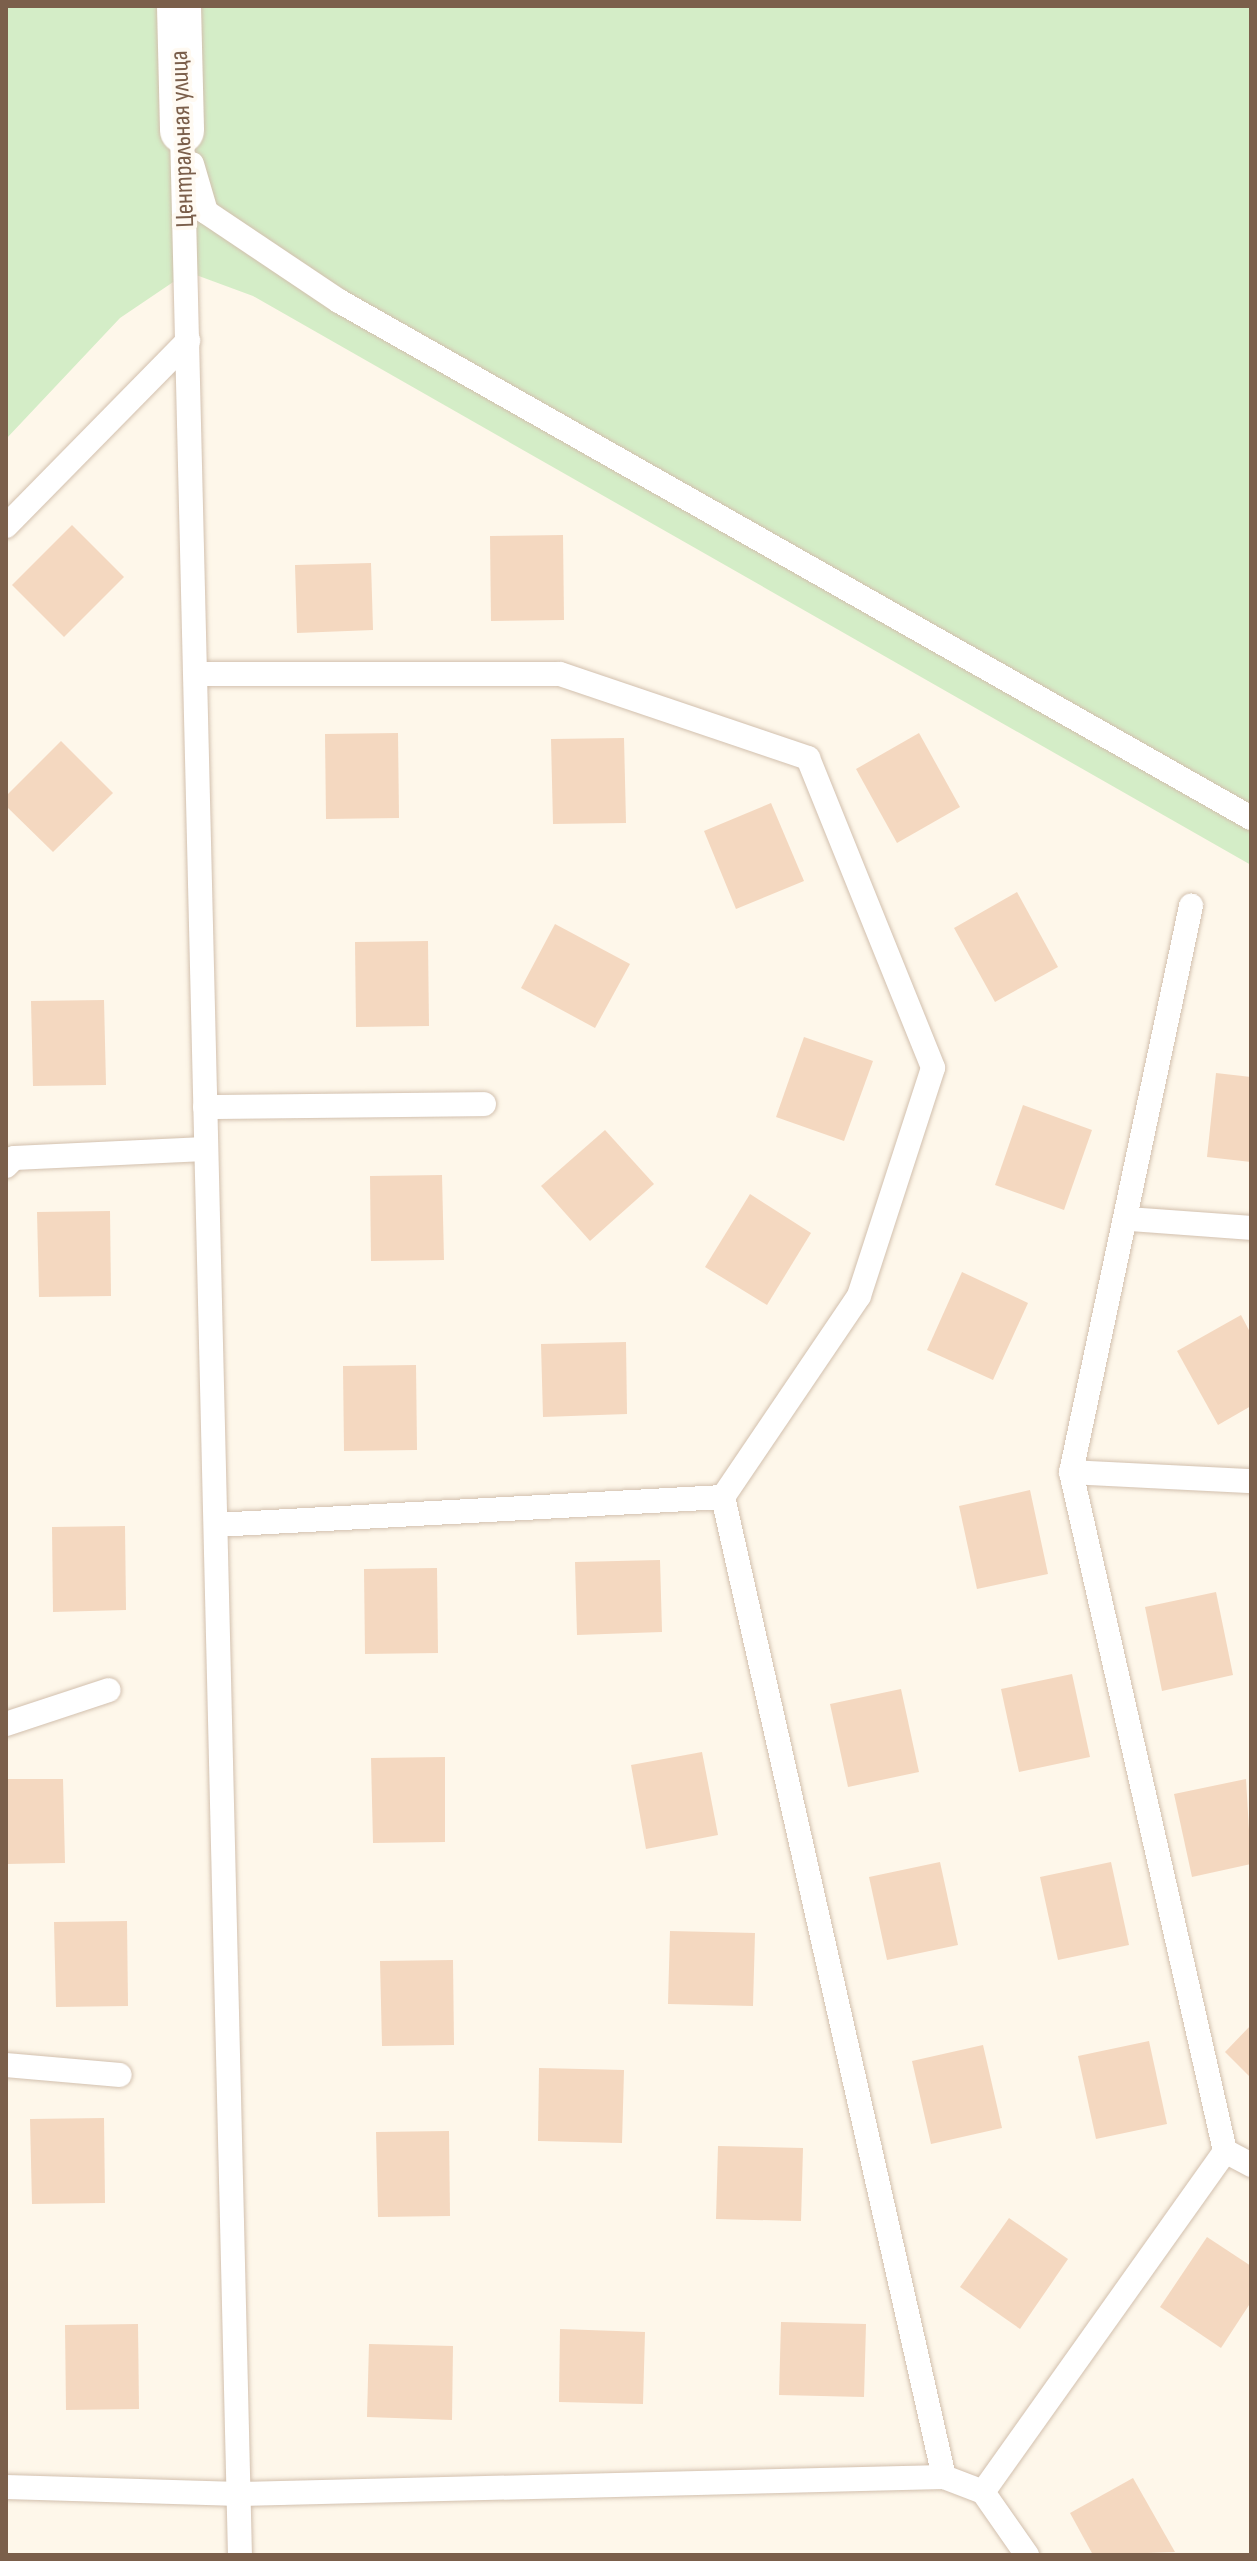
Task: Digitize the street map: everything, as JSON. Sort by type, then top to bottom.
[{"type":"street","name":"Центральная улица","points":[[179,6],[182,131]]},
{"type":"lane","name":"Центральная улица","points":[[182,131],[240,2555]]},
{"type":"lane","points":[[182,131],[206,212],[261,252],[1251,818]]},
{"type":"lane","points":[[6,526],[188,341]]},
{"type":"lane","points":[[196,674],[560,674],[808,758],[933,1068],[859,1296],[723,1497],[944,2477]]},
{"type":"lane","points":[[983,2492],[1225,2151],[1071,1472],[1129,1219],[1191,906]]},
{"type":"lane","points":[[205,1107],[484,1104]]},
{"type":"lane","points":[[6,1166],[14,1158],[205,1149]]},
{"type":"lane","points":[[1129,1219],[1251,1228]]},
{"type":"lane","points":[[1071,1472],[1251,1481]]},
{"type":"lane","points":[[216,1525],[723,1497]]},
{"type":"lane","points":[[6,1724],[109,1690]]},
{"type":"lane","points":[[6,2065],[120,2075]]},
{"type":"lane","points":[[1225,2151],[1251,2165]]},
{"type":"lane","points":[[6,2487],[240,2494],[944,2477],[983,2492],[1027,2555]]},
{"type":"green space","points":[[6,6],[1251,6],[1251,865],[253,296],[188,272],[120,318],[6,439]]},
{"type":"building","points":[[72,525],[124,577],[64,637],[12,585]]},
{"type":"building","points":[[563,535],[564,620],[491,621],[490,536]]},
{"type":"building","points":[[371,563],[373,630],[297,633],[295,565]]},
{"type":"building","points":[[398,733],[399,818],[326,819],[325,734]]},
{"type":"building","points":[[919,733],[960,807],[897,843],[856,769]]},
{"type":"building","points":[[624,738],[626,823],[553,824],[551,739]]},
{"type":"building","points":[[61,741],[113,793],[53,852],[6,806],[6,796]]},
{"type":"building","points":[[771,803],[804,881],[736,909],[704,831]]},
{"type":"building","points":[[1017,892],[1058,967],[995,1002],[954,928]]},
{"type":"building","points":[[555,924],[630,964],[595,1028],[521,988]]},
{"type":"building","points":[[428,941],[429,1026],[356,1027],[355,942]]},
{"type":"building","points":[[104,1000],[106,1085],[33,1086],[31,1001]]},
{"type":"building","points":[[804,1037],[873,1061],[844,1141],[776,1117]]},
{"type":"building","points":[[1216,1073],[1251,1077],[1251,1162],[1207,1157]]},
{"type":"building","points":[[1023,1105],[1092,1130],[1064,1210],[995,1185]]},
{"type":"building","points":[[605,1130],[654,1184],[590,1241],[541,1186]]},
{"type":"building","points":[[442,1175],[444,1260],[371,1261],[370,1176]]},
{"type":"building","points":[[750,1194],[811,1233],[767,1305],[705,1267]]},
{"type":"building","points":[[110,1211],[111,1296],[39,1297],[37,1212]]},
{"type":"building","points":[[962,1272],[1028,1303],[993,1380],[927,1350]]},
{"type":"building","points":[[1241,1315],[1251,1334],[1251,1406],[1218,1425],[1177,1351]]},
{"type":"building","points":[[626,1342],[627,1414],[543,1417],[541,1344]]},
{"type":"building","points":[[416,1365],[417,1450],[344,1451],[343,1366]]},
{"type":"building","points":[[1030,1490],[1048,1574],[977,1589],[959,1506]]},
{"type":"building","points":[[125,1526],[126,1610],[53,1612],[52,1527]]},
{"type":"building","points":[[660,1560],[662,1632],[577,1635],[575,1562]]},
{"type":"building","points":[[437,1568],[438,1653],[365,1654],[364,1569]]},
{"type":"building","points":[[1216,1592],[1233,1675],[1162,1691],[1145,1607]]},
{"type":"building","points":[[1072,1674],[1090,1757],[1019,1772],[1001,1689]]},
{"type":"building","points":[[901,1689],[919,1772],[848,1787],[830,1704]]},
{"type":"building","points":[[702,1752],[718,1835],[646,1849],[631,1765]]},
{"type":"building","points":[[445,1757],[445,1842],[373,1843],[371,1758]]},
{"type":"building","points":[[6,1779],[63,1779],[65,1863],[6,1864]]},
{"type":"building","points":[[1246,1779],[1251,1864],[1192,1877],[1174,1794]]},
{"type":"building","points":[[940,1862],[958,1945],[887,1960],[869,1877]]},
{"type":"building","points":[[1111,1862],[1129,1945],[1058,1960],[1040,1877]]},
{"type":"building","points":[[127,1921],[128,2006],[56,2007],[54,1922]]},
{"type":"building","points":[[670,1931],[755,1933],[753,2006],[668,2004]]},
{"type":"building","points":[[453,1960],[454,2045],[382,2046],[380,1961]]},
{"type":"building","points":[[1251,2025],[1251,2078],[1225,2052]]},
{"type":"building","points":[[1149,2041],[1167,2124],[1096,2139],[1078,2056]]},
{"type":"building","points":[[983,2045],[1002,2128],[931,2144],[912,2061]]},
{"type":"building","points":[[539,2068],[624,2070],[622,2143],[538,2141]]},
{"type":"building","points":[[104,2118],[105,2203],[32,2204],[30,2119]]},
{"type":"building","points":[[449,2131],[450,2216],[378,2217],[376,2132]]},
{"type":"building","points":[[718,2146],[803,2148],[801,2221],[716,2219]]},
{"type":"building","points":[[1009,2218],[1068,2259],[1020,2329],[960,2287]]},
{"type":"building","points":[[1207,2237],[1251,2266],[1251,2302],[1221,2348],[1160,2307]]},
{"type":"building","points":[[781,2322],[866,2324],[864,2397],[779,2395]]},
{"type":"building","points":[[138,2324],[139,2409],[66,2410],[65,2325]]},
{"type":"building","points":[[560,2329],[645,2332],[643,2404],[559,2402]]},
{"type":"building","points":[[369,2344],[453,2346],[452,2420],[367,2417]]},
{"type":"building","points":[[1133,2478],[1175,2552],[1093,2555],[1070,2513]]}]
